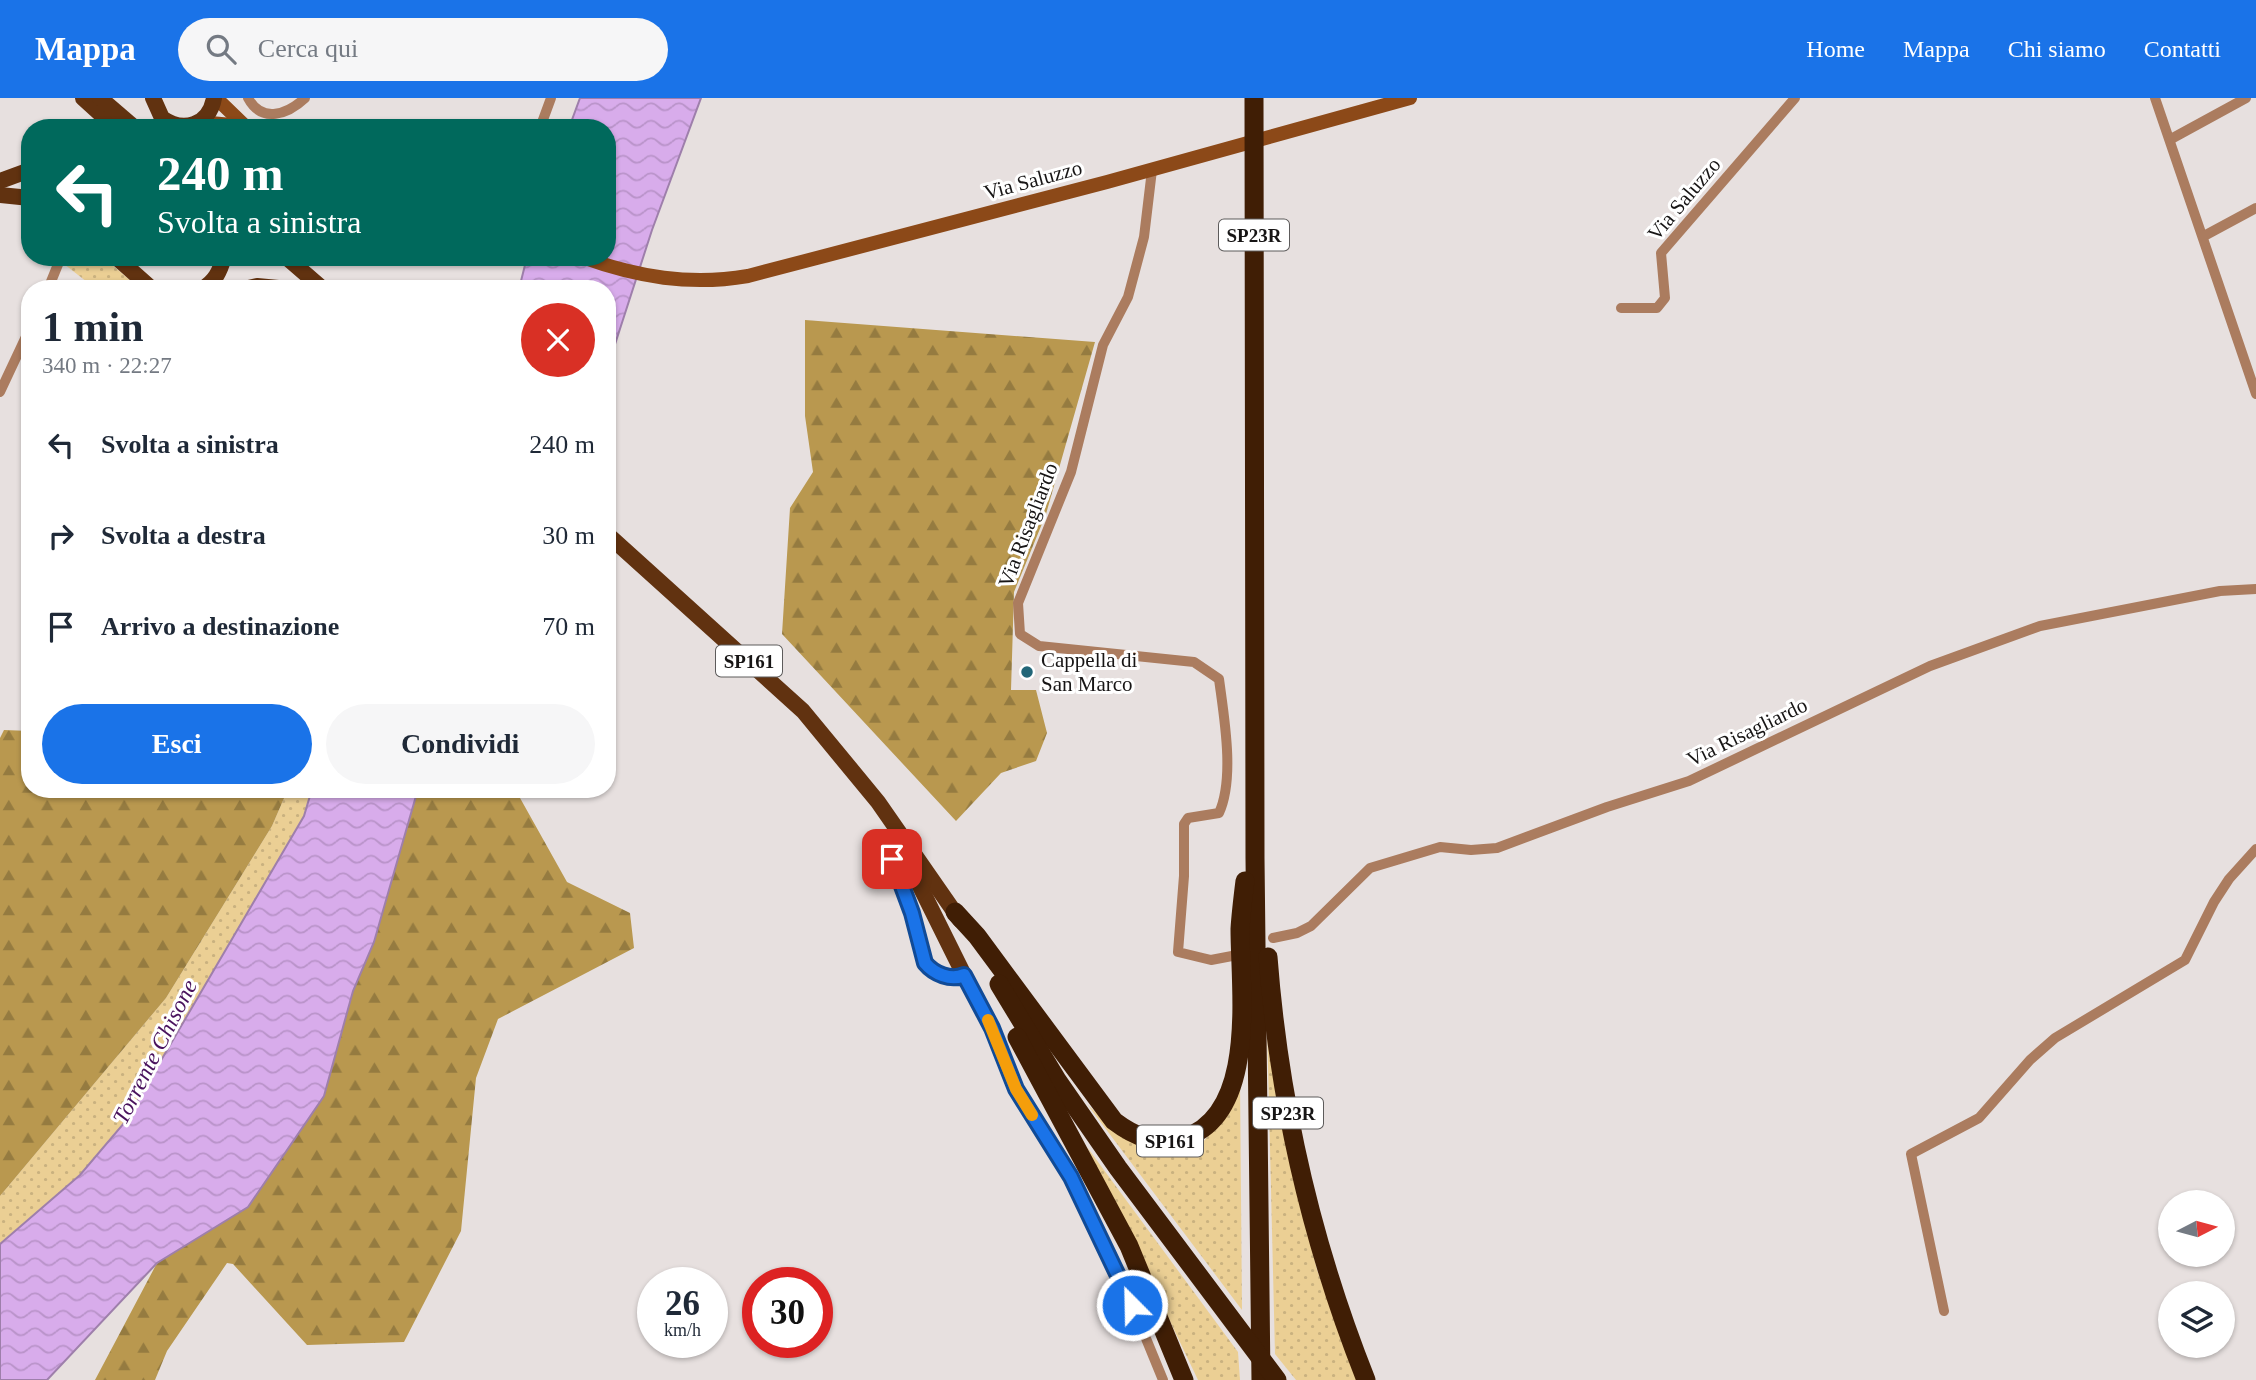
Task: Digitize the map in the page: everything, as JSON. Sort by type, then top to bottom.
[{"type":"highway","name":"SP23R","points":[[1244,98],[1249,122],[1253,845],[1252,1380]]},
{"type":"highway","name":"SP23R","points":[[1249,122],[1254,98]]},
{"type":"highway","name":"SP23R","points":[[1253,845],[1261,1380]]},
{"type":"highway","name":"SP23R","points":[[1253,845],[1292,1134],[1318,1240],[1366,1380]]},
{"type":"highway","name":"SP161","points":[[956,912],[977,936],[1114,1121],[1140,1137],[1161,1142],[1174,1141],[1195,1134],[1217,1115],[1236,1073],[1240,1034],[1240,926],[1253,845]]},
{"type":"highway","name":"SP161","points":[[984,959],[1056,1080],[1277,1380]]},
{"type":"highway","name":"SP161","points":[[984,959],[994,993],[1129,1246],[1184,1380]]},
{"type":"main road","points":[[83,98],[119,118]]},
{"type":"main road","points":[[100,98],[119,118]]},
{"type":"main road","points":[[117,98],[119,118]]},
{"type":"main road","points":[[206,119],[215,98],[238,119]]},
{"type":"main road","name":"Via Saluzzo","points":[[616,266],[664,279],[705,282],[748,276],[1152,170],[1410,98]]},
{"type":"main road","points":[[153,99],[162,119]]},
{"type":"main road","points":[[141,119],[153,99]]},
{"type":"main road","points":[[0,181],[21,173]]},
{"type":"main road","points":[[0,195],[21,197]]},
{"type":"main road","points":[[126,266],[142,280]]},
{"type":"main road","points":[[296,266],[313,280]]},
{"type":"main road","name":"SP161","points":[[616,542],[803,711],[878,802],[956,912],[984,959]]},
{"type":"main road","points":[[878,802],[964,975]]},
{"type":"street","points":[[248,98],[260,112],[275,115],[291,110],[305,98]]},
{"type":"street","points":[[543,119],[551,98]]},
{"type":"street","name":"Via Saluzzo","points":[[1621,308],[1657,308],[1665,298],[1661,253],[1795,98]]},
{"type":"street","points":[[2155,98],[2256,394]]},
{"type":"street","points":[[2171,139],[2246,98]]},
{"type":"street","name":"Via Risagliardo","points":[[1152,170],[1144,237],[1128,297],[1103,345],[1070,472],[1018,603],[1020,634],[1039,646],[1194,662],[1219,679],[1225,730],[1225,793],[1219,813],[1188,818],[1184,824],[1184,886],[1178,952],[1211,960],[1232,956]]},
{"type":"street","points":[[2204,236],[2256,208]]},
{"type":"street","points":[[0,392],[21,347]]},
{"type":"street","name":"Via Risagliardo","points":[[1273,938],[1297,933],[1311,926],[1370,868],[1440,847],[1471,850],[1497,848],[1607,807],[1689,781],[1930,666],[2040,626],[2220,591],[2256,589]]},
{"type":"street","points":[[1944,1311],[1911,1154],[1979,1118],[2030,1060],[2056,1038],[2185,960],[2214,902],[2229,879],[2256,849]]},
{"type":"street","points":[[892,859],[912,913],[925,963],[940,975],[958,978],[964,975],[992,1028],[1016,1089],[1071,1177],[1122,1280],[1163,1380]]},
{"type":"shaded area","points":[[67,266],[113,266],[130,280],[84,280]]},
{"type":"shaded area","points":[[284,798],[309,798],[304,816],[125,1122],[80,1175],[0,1244],[0,1196],[166,998],[272,826]]},
{"type":"shaded area","points":[[1267,1025],[1277,1103],[1317,1270],[1359,1380],[1296,1380],[1275,1354]]},
{"type":"shaded area","points":[[1240,1080],[1242,1310],[1087,1104],[1118,1134],[1164,1153],[1203,1142],[1225,1114]]},
{"type":"shaded area","points":[[1087,1147],[1238,1352],[1240,1380],[1198,1380]]},
{"type":"green space","points":[[805,320],[1095,342],[1046,514],[1014,592],[1011,690],[1036,690],[1047,733],[1036,761],[1001,773],[956,821],[782,634],[790,508],[813,472],[805,416]]},
{"type":"green space","points":[[4,730],[21,731],[21,798],[284,798],[272,826],[166,998],[0,1196],[0,738]]},
{"type":"green space","points":[[415,798],[520,798],[567,882],[630,913],[634,948],[498,1019],[476,1078],[461,1231],[404,1342],[307,1345],[233,1264],[227,1263],[167,1351],[155,1380],[95,1380],[157,1263],[248,1207],[374,942]]},
{"type":"water","points":[[580,98],[701,98],[652,230],[616,341],[616,280],[521,280],[525,266],[616,266],[616,119],[572,119]]},
{"type":"water","points":[[309,798],[415,798],[374,942],[353,991],[324,1096],[248,1207],[157,1263],[47,1380],[0,1380],[0,1244],[80,1175],[125,1122],[304,816]]},
{"type":"slow traffic","points":[[988,1020],[1016,1089],[1032,1115]]},
{"type":"place","name":"Cappella di San Marco","points":[[1027,672]]},
{"type":"route","points":[[892,859],[912,913],[920,954],[929,968],[940,975],[958,978],[964,975],[992,1028],[1016,1089],[1071,1177],[1132,1305]]},
{"type":"water label","name":"Torrente Chisone","points":[[155,1052]]}]
